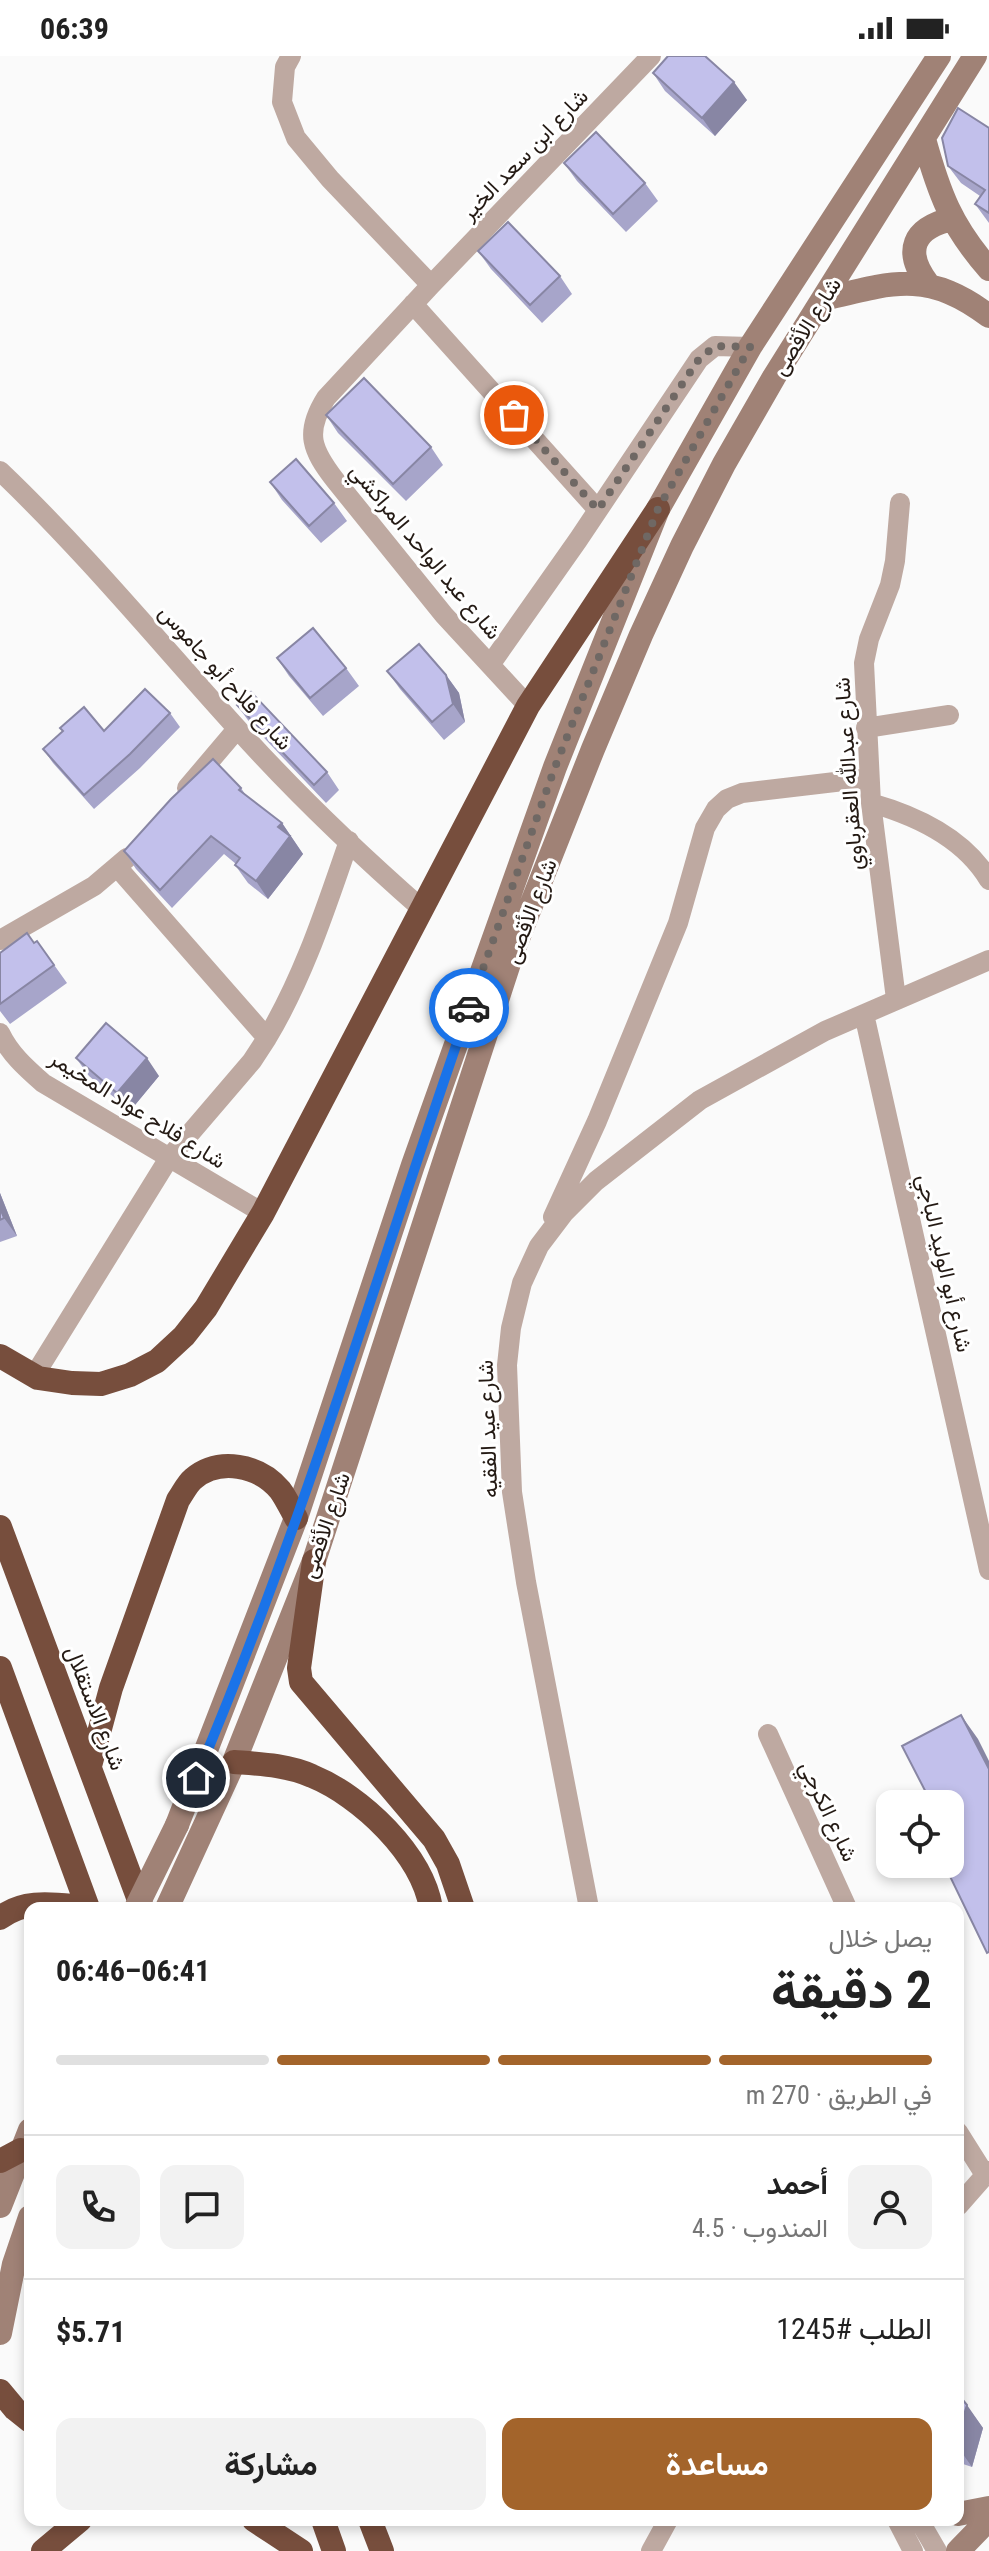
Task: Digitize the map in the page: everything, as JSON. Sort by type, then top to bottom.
[{"type":"highway","points":[[0,1356],[34,1376],[72,1383],[101,1384],[130,1375],[157,1361],[184,1336],[206,1308],[263,1213],[528,706],[658,509]]},
{"type":"highway","points":[[90,1766],[111,1688],[178,1500],[190,1481],[204,1472],[226,1465],[249,1469],[280,1490],[296,1518]]},
{"type":"highway","name":"شارع الاستقلال","points":[[0,1527],[140,1902]]},
{"type":"highway","points":[[314,1561],[299,1668],[301,1682],[434,1839],[448,1864],[461,1902]]},
{"type":"highway","points":[[0,1668],[86,1902]]},
{"type":"highway","points":[[234,1762],[275,1765],[312,1776],[345,1793],[380,1823],[407,1854],[429,1893],[430,1902]]},
{"type":"highway","points":[[0,1918],[24,1906]]},
{"type":"highway","points":[[0,2391],[24,2416]]},
{"type":"highway","points":[[43,2551],[73,2526]]},
{"type":"highway","points":[[263,2526],[301,2551]]},
{"type":"highway","points":[[325,2526],[334,2551]]},
{"type":"highway","points":[[372,2526],[382,2551]]},
{"type":"main road","name":"شارع الأقصى","points":[[139,1902],[177,1825],[206,1755],[296,1518],[413,1165],[555,767],[658,509],[750,347],[939,56]]},
{"type":"main road","name":"شارع الأقصى","points":[[170,1902],[234,1762],[314,1561],[513,951],[593,749],[676,559],[724,464],[975,56]]},
{"type":"main road","points":[[924,139],[940,195],[952,219],[989,269]]},
{"type":"main road","points":[[928,284],[914,263],[917,239],[928,226],[952,219]]},
{"type":"main road","points":[[824,299],[874,286],[903,282],[928,284],[953,292],[989,316]]},
{"type":"main road","points":[[0,2206],[17,2147]]},
{"type":"main road","points":[[0,2333],[14,2264],[24,2235]]},
{"type":"main road","points":[[964,2513],[989,2508]]},
{"type":"main road","points":[[958,2551],[989,2519]]},
{"type":"street","points":[[291,56],[285,67],[282,102],[296,138],[330,179],[431,285]]},
{"type":"street","name":"شارع ابن سعد الخير","points":[[316,414],[326,398],[413,304],[651,56]]},
{"type":"street","points":[[413,304],[598,510]]},
{"type":"street","points":[[490,665],[699,359],[715,346],[750,347]]},
{"type":"street","name":"شارع عبد الواحد المراكشي","points":[[316,414],[312,427],[319,459],[444,615],[528,706]]},
{"type":"street","name":"شارع فلاح أبو جاموس","points":[[0,471],[133,609],[237,729],[422,909]]},
{"type":"street","name":"شارع عبدالله العقرباوي","points":[[896,999],[871,803],[864,663],[869,639],[890,585],[900,503]]},
{"type":"street","points":[[866,728],[949,715]]},
{"type":"street","points":[[171,807],[237,729]]},
{"type":"street","points":[[539,1246],[597,1121],[664,959],[678,923],[705,828],[716,809],[727,799],[742,793],[869,778]]},
{"type":"street","points":[[871,803],[900,811],[960,845],[989,880]]},
{"type":"street","points":[[0,940],[94,886],[118,868],[143,840]]},
{"type":"street","points":[[34,1376],[169,1158],[252,1061],[267,1038],[304,967],[349,841]]},
{"type":"street","points":[[118,868],[267,1038]]},
{"type":"street","name":"شارع عيد الفقيه","points":[[588,1902],[526,1582],[512,1492],[508,1352],[522,1283],[539,1246],[564,1213],[596,1181],[700,1100],[813,1037],[989,960]]},
{"type":"street","name":"شارع أبو الوليد الباجي","points":[[864,1014],[989,1570]]},
{"type":"street","name":"شارع فلاح عواد المخيمر","points":[[0,1033],[19,1062],[43,1083],[263,1213]]},
{"type":"street","name":"شارع الكرجي","points":[[768,1734],[844,1902]]},
{"type":"street","points":[[964,2140],[987,2173],[964,2199]]},
{"type":"street","points":[[651,2551],[665,2526]]},
{"type":"street","points":[[900,2526],[913,2551]]},
{"type":"street","points":[[922,2526],[937,2551]]},
{"type":"building","points":[[668,56],[705,56],[734,82],[702,118],[653,73]]},
{"type":"building","points":[[958,108],[989,128],[989,213],[975,204],[985,190],[948,166],[942,138]]},
{"type":"building","points":[[596,132],[645,183],[613,214],[564,163]]},
{"type":"building","points":[[508,222],[560,276],[530,305],[478,251]]},
{"type":"building","points":[[364,378],[431,447],[393,484],[326,415]]},
{"type":"building","points":[[296,459],[334,503],[309,526],[270,482]]},
{"type":"building","points":[[313,628],[346,668],[310,698],[277,658]]},
{"type":"building","points":[[419,644],[446,675],[453,704],[432,722],[387,671]]},
{"type":"building","points":[[145,689],[170,713],[84,795],[43,749],[63,731],[60,728],[84,707],[104,731]]},
{"type":"building","points":[[251,692],[327,772],[314,785],[237,705]]},
{"type":"building","points":[[213,759],[241,788],[239,790],[282,823],[278,827],[290,836],[256,881],[235,865],[240,858],[211,836],[160,890],[124,851]]},
{"type":"building","points":[[27,933],[34,943],[37,941],[54,965],[0,1004],[0,953]]},
{"type":"building","points":[[106,1023],[147,1058],[117,1093],[76,1058]]},
{"type":"building","points":[[961,1715],[989,1769],[987,1953],[951,1878],[964,1878],[964,1790],[925,1790],[902,1746]]},
{"type":"way so far","points":[[469,1008],[555,767],[658,509],[750,347],[715,346],[699,359],[598,510],[514,415]]},
{"type":"route","points":[[196,1778],[296,1518],[413,1165],[469,1008]]}]
